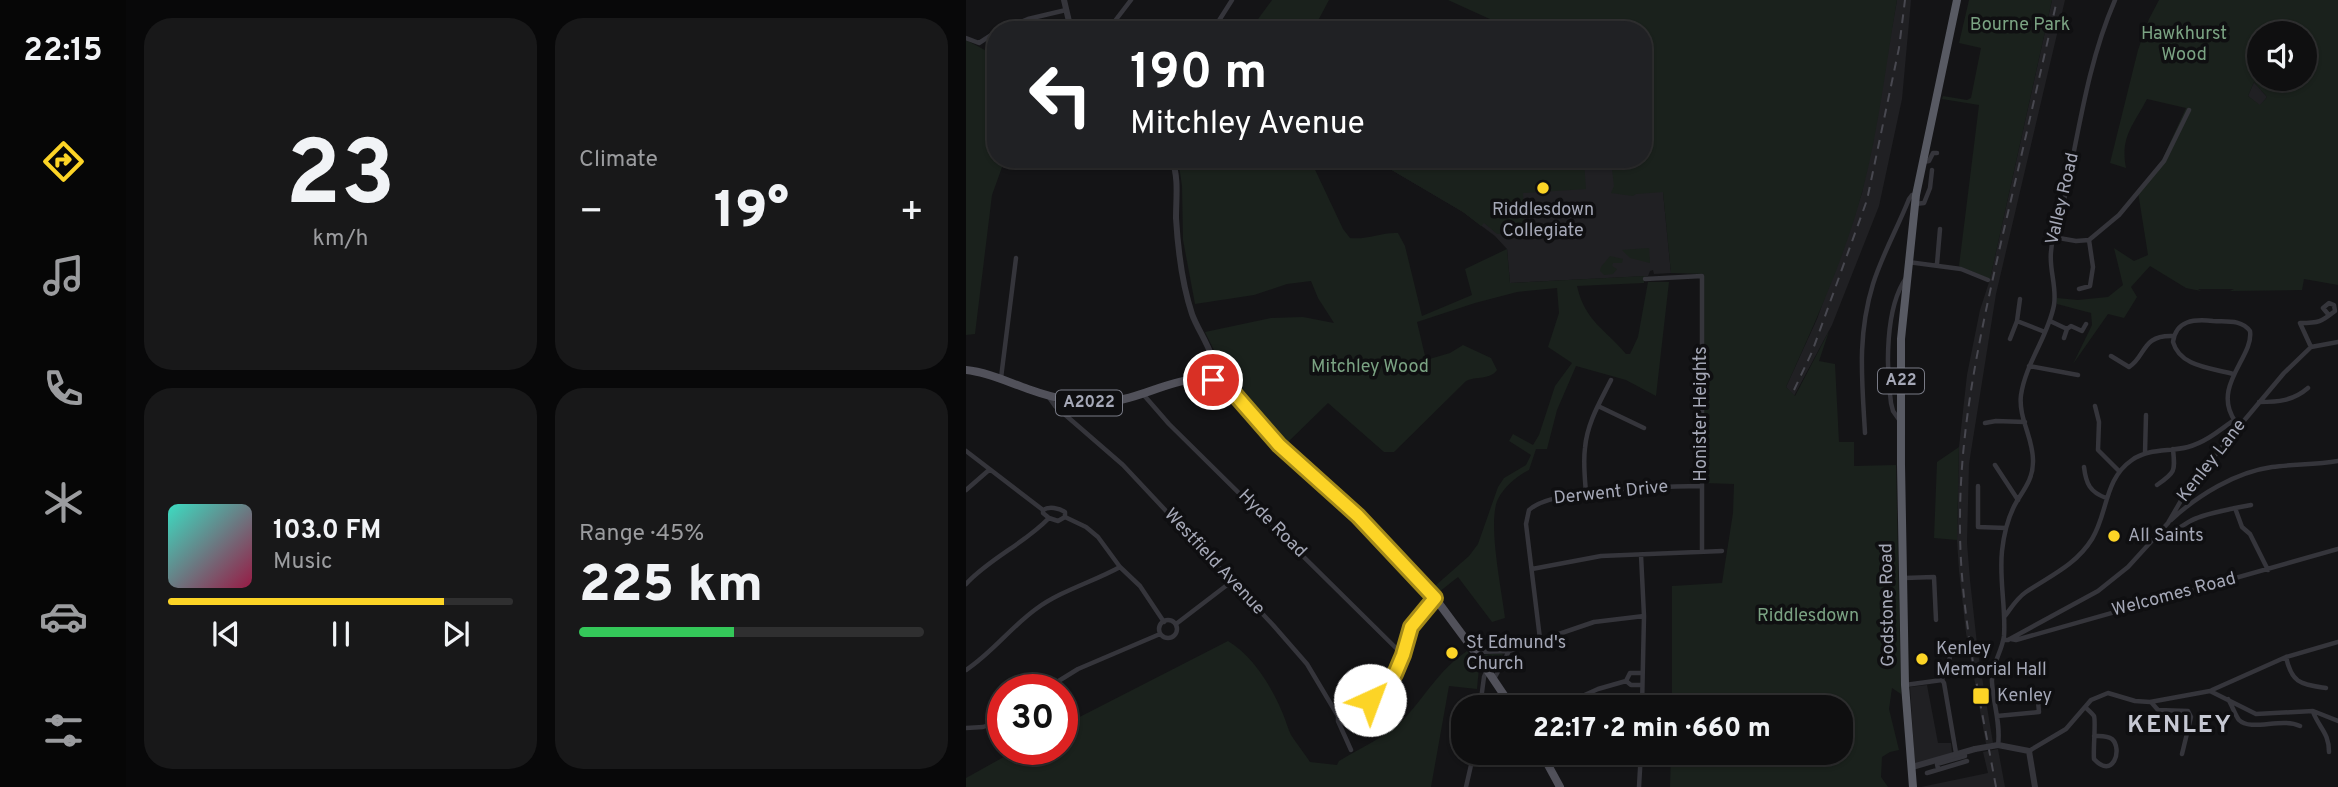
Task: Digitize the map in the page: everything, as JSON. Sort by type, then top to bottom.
[{"type":"highway","name":"Godstone Road","points":[[1913,787],[1905,685],[1902,578],[1901,339],[1915,200],[1957,0]]},
{"type":"main road","name":"A2022","points":[[966,370],[1048,396],[1090,403],[1116,401],[1185,380],[1213,380]]},
{"type":"main road","points":[[1213,380],[1231,390],[1279,445],[1345,503],[1386,544],[1435,598],[1505,695]]},
{"type":"main road","points":[[1548,765],[1560,787]]},
{"type":"street","points":[[1064,0],[1069,21]]},
{"type":"street","points":[[1115,21],[1131,0]]},
{"type":"street","points":[[1219,21],[1232,0]]},
{"type":"street","name":"Valley Road","points":[[2004,640],[2001,572],[2006,528],[2031,478],[2034,460],[2021,404],[2029,366],[2050,321],[2055,302],[2050,254],[2053,237],[2063,206],[2079,123],[2098,48],[2115,0]]},
{"type":"street","points":[[1023,21],[1066,10]]},
{"type":"street","points":[[966,38],[979,43],[987,38]]},
{"type":"street","points":[[2053,237],[2089,240],[2104,230],[2127,207],[2164,161],[2189,110]]},
{"type":"street","points":[[1923,162],[1929,161],[1933,153],[1937,153]]},
{"type":"street","points":[[1174,168],[1177,186],[1177,242],[1182,271],[1192,315],[1215,367],[1213,380]]},
{"type":"street","points":[[1865,433],[1861,348],[1865,316],[1874,281],[1910,197],[1924,203],[1931,170]]},
{"type":"street","points":[[1937,264],[1940,229]]},
{"type":"street","points":[[2080,289],[2091,286],[2093,267],[2089,240]]},
{"type":"street","points":[[1001,379],[1016,258]]},
{"type":"street","points":[[1908,261],[1961,269],[1988,280]]},
{"type":"street","name":"Honister Heights","points":[[1645,279],[1702,276],[1702,551]]},
{"type":"street","points":[[2010,338],[2017,321],[2020,299]]},
{"type":"street","points":[[2328,314],[2317,324],[2300,324],[2311,347],[2338,342]]},
{"type":"street","points":[[2233,374],[2186,359],[2174,348],[2174,336],[2180,327],[2192,319],[2231,321],[2244,324],[2250,331],[2251,340],[2233,374],[2228,398],[2229,410],[2239,425]]},
{"type":"street","points":[[2017,321],[2045,332]]},
{"type":"street","points":[[2050,321],[2067,329]]},
{"type":"street","points":[[2064,338],[2071,326],[2082,331],[2086,324]]},
{"type":"street","points":[[2111,356],[2129,367],[2150,342],[2174,336]]},
{"type":"street","name":"Kenley Lane","points":[[2004,640],[2098,591],[2128,567],[2168,523],[2190,485],[2239,425],[2311,347]]},
{"type":"street","points":[[2029,366],[2078,375]]},
{"type":"street","points":[[1586,493],[1584,449],[1593,417],[1611,380]]},
{"type":"street","points":[[2259,402],[2281,402],[2299,395],[2308,387]]},
{"type":"street","name":"Hyde Road","points":[[1142,393],[1169,424],[1403,655]]},
{"type":"street","name":"Westfield Avenue","points":[[1048,396],[1055,406],[1123,465],[1307,664],[1338,716],[1350,750]]},
{"type":"street","points":[[1598,406],[1644,428]]},
{"type":"street","points":[[2095,406],[2099,422],[2098,450],[2119,471]]},
{"type":"street","points":[[2145,453],[2146,415]]},
{"type":"street","points":[[2004,617],[2024,593],[2052,577],[2078,557],[2095,532],[2112,482],[2119,471],[2134,458],[2145,453],[2190,446],[2205,440],[2234,420]]},
{"type":"street","points":[[1985,423],[2025,422]]},
{"type":"street","points":[[2157,485],[2172,475],[2175,469],[2173,449]]},
{"type":"street","points":[[966,452],[1043,510],[1043,514],[1049,518],[1060,521],[1065,517]]},
{"type":"street","points":[[2168,523],[2183,509],[2217,487],[2260,470],[2338,461]]},
{"type":"street","points":[[1995,465],[2018,500]]},
{"type":"street","points":[[2084,467],[2090,489],[2106,498]]},
{"type":"street","points":[[966,490],[989,470]]},
{"type":"street","name":"Derwent Drive","points":[[1540,639],[1526,524],[1529,510],[1540,501],[1586,493],[1701,486]]},
{"type":"street","points":[[1978,486],[1978,527],[2006,528]]},
{"type":"street","points":[[2161,530],[2168,532],[2195,518],[2251,505]]},
{"type":"street","points":[[2235,508],[2242,527],[2250,534],[2268,570]]},
{"type":"street","points":[[1043,510],[1060,509],[1065,512],[1065,517]]},
{"type":"street","points":[[1065,517],[1092,532],[1104,543],[1120,567],[1140,586],[1164,622]]},
{"type":"street","points":[[966,584],[985,565],[1049,518]]},
{"type":"street","name":"Welcomes Road","points":[[2010,639],[2016,640],[2338,549]]},
{"type":"street","points":[[1532,569],[1601,556],[1722,551]]},
{"type":"street","points":[[1641,555],[1644,616],[1642,695]]},
{"type":"street","points":[[966,670],[1042,605],[1120,567]]},
{"type":"street","points":[[1902,578],[1934,578],[1936,620]]},
{"type":"street","points":[[1176,624],[1231,582]]},
{"type":"street","points":[[1338,716],[1351,712],[1379,694],[1395,674],[1411,627],[1435,598]]},
{"type":"street","points":[[1475,652],[1509,651],[1594,622],[1644,616]]},
{"type":"street","points":[[1164,622],[1176,624],[1178,630],[1173,636],[1165,638],[1160,634],[1159,628],[1164,622]]},
{"type":"street","points":[[1070,674],[1160,634]]},
{"type":"street","points":[[1998,745],[2000,734],[1993,671],[2004,640]]},
{"type":"street","points":[[1912,767],[1975,748],[1998,745],[2029,751],[2066,729],[2091,700],[2108,693],[2135,701],[2150,702],[2210,691],[2286,657],[2338,642]]},
{"type":"street","points":[[1494,679],[1509,651]]},
{"type":"street","points":[[1938,769],[1937,764],[1965,756],[1960,752],[1942,680],[1952,651]]},
{"type":"street","points":[[2286,657],[2290,672],[2297,681],[2326,688]]},
{"type":"street","points":[[1482,695],[1487,669]]},
{"type":"street","points":[[1585,695],[1626,681],[1630,673],[1642,673]]},
{"type":"street","points":[[1905,685],[1942,680]]},
{"type":"street","points":[[1626,681],[1631,685],[1642,685]]},
{"type":"street","points":[[2210,691],[2256,714],[2313,711],[2338,721]]},
{"type":"street","points":[[2228,698],[2239,720],[2245,723],[2259,725],[2291,722],[2300,726]]},
{"type":"street","points":[[1997,716],[2039,712],[2038,701]]},
{"type":"street","points":[[2150,702],[2158,710],[2188,711],[2192,717],[2182,754]]},
{"type":"street","points":[[2085,707],[2094,717],[2092,742],[2094,759],[2100,765],[2109,766],[2115,760],[2115,743],[2109,737],[2094,736]]},
{"type":"street","points":[[2313,711],[2318,724],[2329,738],[2329,752]]},
{"type":"street","points":[[966,727],[987,726]]},
{"type":"street","points":[[2029,751],[2035,787]]},
{"type":"street","points":[[1927,773],[1967,761]]},
{"type":"street","points":[[1466,787],[1471,765]]},
{"type":"street","points":[[1639,787],[1640,765]]},
{"type":"shaded area","points":[[1897,0],[1911,0],[1902,99],[1879,206],[1832,325],[1794,396],[1786,387],[1817,319],[1862,193]]},
{"type":"shaded area","points":[[2052,0],[2065,0],[1996,294],[1969,464],[1967,543],[1970,580],[1978,653],[1993,743],[1986,744],[1966,633],[1959,571],[1959,447],[1967,375],[1980,310],[1990,279]]},
{"type":"shaded area","points":[[2250,91],[2262,91],[2267,97],[2260,106],[2248,96]]},
{"type":"shaded area","name":"Riddlesdown Collegiate","points":[[1388,168],[1648,168],[1663,192],[1671,273],[1654,274],[1653,270],[1648,276],[1510,283],[1507,249],[1495,236],[1463,212]]},
{"type":"shaded area","points":[[1927,685],[1938,743],[1951,743],[1952,753],[1915,766],[1910,687]]},
{"type":"shaded area","points":[[1998,749],[2005,787],[1921,787],[1988,773],[1983,752]]},
{"type":"green space","points":[[1272,0],[1329,0],[1318,21],[1257,21]]},
{"type":"green space","name":"Riddlesdown","points":[[1448,0],[1897,0],[1869,166],[1856,214],[1838,265],[1786,387],[1795,396],[1829,331],[1819,361],[1835,364],[1839,442],[1854,442],[1854,466],[1896,465],[1901,694],[1892,688],[1889,709],[1899,750],[1882,757],[1881,777],[1888,787],[1670,787],[1671,765],[1853,765],[1853,695],[1672,695],[1672,586],[1722,583],[1733,513],[1734,484],[1704,483],[1704,274],[1671,273],[1663,192],[1633,196],[1611,193],[1614,186],[1612,168],[1652,168],[1652,21],[1494,21]]},
{"type":"green space","name":"Bourne Park","points":[[1969,0],[2052,0],[1990,279],[1959,266],[1979,105],[1942,99],[1943,96],[1967,100],[1971,98],[1981,48],[1959,43]]},
{"type":"green space","name":"Hawkhurst Wood","points":[[2159,0],[2338,0],[2338,285],[2304,279],[2302,290],[2198,289],[2201,291],[2186,288],[2150,266],[2131,287],[2137,297],[2124,318],[2108,314],[2073,364],[2092,325],[2091,313],[2057,304],[2057,298],[2078,300],[2108,297],[2123,285],[2114,248],[2134,261],[2148,255],[2138,192],[2162,160],[2186,108],[2147,99],[2126,140],[2126,168],[2110,163],[2138,50]]},
{"type":"green space","points":[[966,40],[987,51],[987,168],[1002,168],[992,195],[975,334],[966,335]]},
{"type":"green space","name":"Mitchley Wood","points":[[1179,168],[1314,168],[1343,229],[1350,238],[1398,233],[1405,246],[1422,316],[1472,295],[1465,269],[1507,249],[1510,283],[1645,276],[1644,283],[1577,286],[1590,316],[1626,354],[1630,354],[1638,337],[1648,282],[1669,282],[1656,396],[1626,380],[1576,366],[1557,410],[1547,449],[1536,449],[1529,470],[1512,482],[1498,499],[1494,524],[1505,618],[1492,622],[1458,577],[1439,592],[1435,586],[1469,556],[1478,544],[1498,487],[1504,478],[1526,465],[1531,455],[1509,441],[1513,434],[1533,445],[1539,435],[1555,386],[1572,363],[1548,347],[1559,313],[1557,288],[1517,292],[1417,322],[1426,360],[1450,353],[1463,345],[1491,358],[1497,370],[1491,375],[1466,381],[1394,452],[1384,452],[1328,403],[1287,443],[1252,409],[1228,378],[1205,332],[1271,318],[1303,317],[1334,323],[1311,281],[1287,284],[1254,295],[1195,304],[1183,240]]},
{"type":"green space","name":"Riddlesdown","points":[[1388,168],[1584,168],[1586,189],[1523,193],[1525,232],[1497,234],[1484,223],[1481,226],[1463,212]]},
{"type":"green space","points":[[1649,248],[1650,263],[1630,258],[1622,250]]},
{"type":"green space","points":[[1610,256],[1623,259],[1622,263],[1613,263],[1612,266],[1617,269],[1613,274],[1604,275],[1600,271],[1601,267]]},
{"type":"green space","points":[[1959,447],[1957,540],[1934,538],[1937,462]]},
{"type":"green space","points":[[1228,641],[1246,655],[1261,673],[1279,704],[1291,735],[1310,762],[1337,765],[1339,761],[1373,742],[1404,719],[1433,683],[1467,651],[1479,668],[1477,689],[1449,686],[1431,787],[966,787],[966,778],[989,765],[1078,765],[1078,718]]},
{"type":"green space","points":[[1482,655],[1503,655],[1493,672]]},
{"type":"railway","points":[[1794,390],[1812,352],[1867,200],[1899,48],[1905,0]]},
{"type":"railway","points":[[1996,787],[1963,587],[1961,484],[1973,378],[2057,0]]},
{"type":"place","name":"Riddlesdown Collegiate","points":[[1543,188]]},
{"type":"place","name":"All Saints","points":[[2114,536]]},
{"type":"place","name":"St Edmund's Church","points":[[1452,653]]},
{"type":"place","name":"Kenley Memorial Hall","points":[[1922,659]]},
{"type":"place","name":"Kenley","points":[[1981,696]]},
{"type":"district","name":"KENLEY","points":[[2180,726]]},
{"type":"route","points":[[1213,380],[1231,390],[1279,445],[1358,516],[1435,598],[1411,627],[1395,674],[1379,694],[1370,700]]}]
